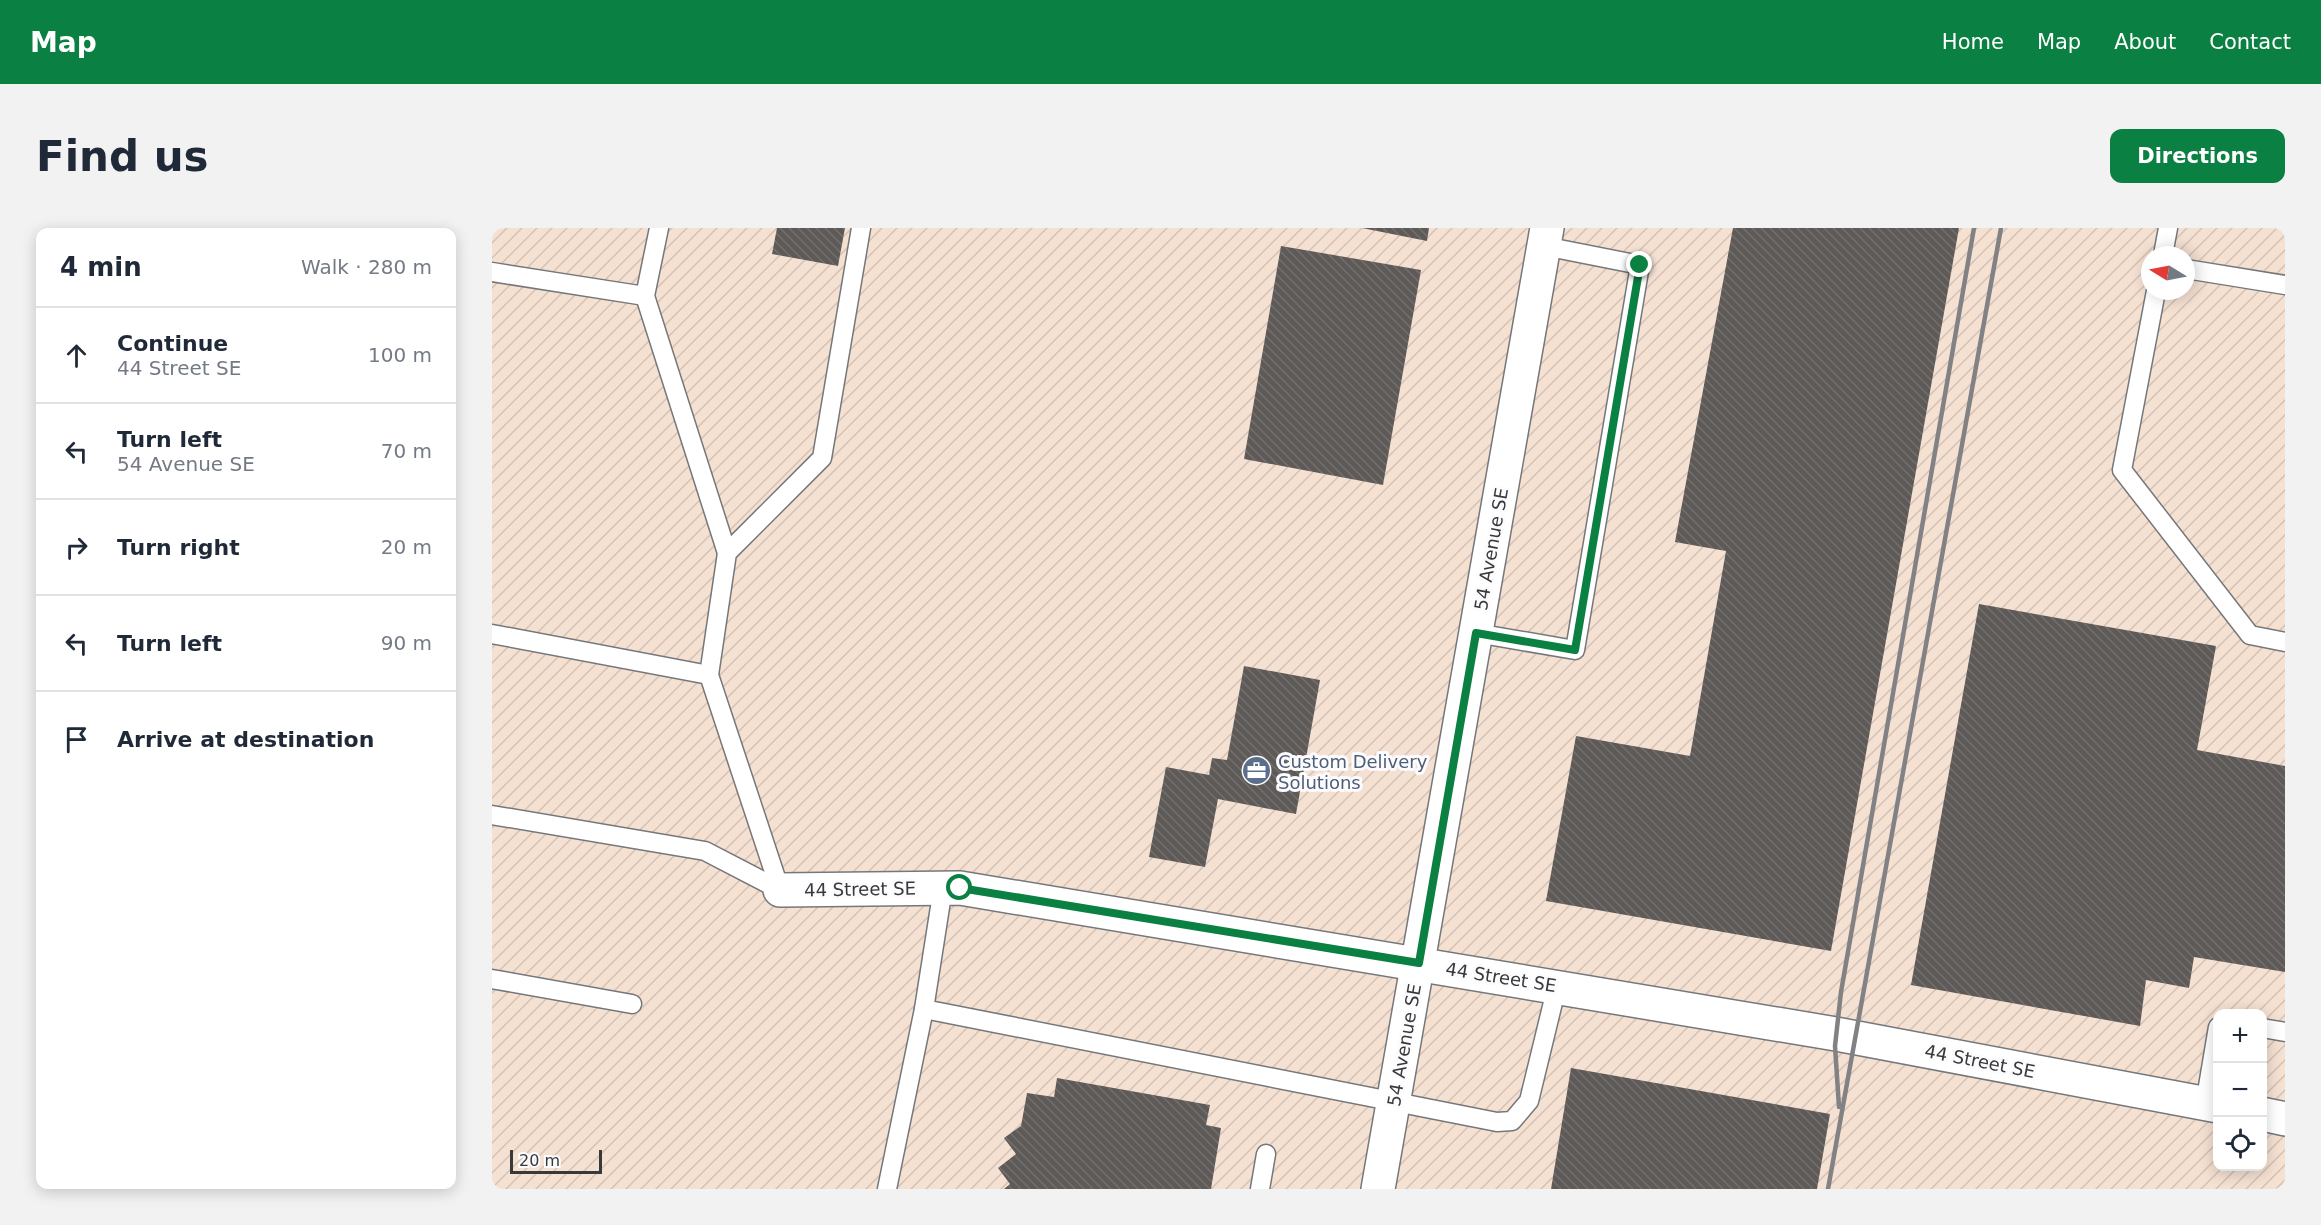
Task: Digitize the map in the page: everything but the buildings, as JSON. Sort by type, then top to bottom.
[{"type":"street","name":"54 Avenue SE","points":[[1377,1189],[1419,963],[1545,237]]},
{"type":"street","name":"44 Street SE","points":[[780,890],[960,888],[1846,1035],[2211,1105]]},
{"type":"street","points":[[2267,1115],[2285,1119]]},
{"type":"lane","points":[[659,228],[645,296],[727,553],[709,675],[780,890]]},
{"type":"lane","points":[[727,553],[822,458],[861,228]]},
{"type":"lane","points":[[2165,246],[2168,228]]},
{"type":"lane","points":[[1476,633],[1575,650],[1640,265],[1545,237]]},
{"type":"lane","points":[[2195,270],[2285,285]]},
{"type":"lane","points":[[492,272],[645,296]]},
{"type":"lane","points":[[2154,300],[2122,470],[2250,635],[2285,642]]},
{"type":"lane","points":[[492,634],[709,675]]},
{"type":"lane","points":[[492,815],[705,850],[780,890]]},
{"type":"lane","points":[[887,1189],[924,1009],[943,888]]},
{"type":"lane","points":[[492,979],[632,1004]]},
{"type":"lane","points":[[924,1009],[1497,1122],[1512,1121],[1529,1101],[1557,986]]},
{"type":"lane","points":[[2267,1029],[2285,1032]]},
{"type":"lane","points":[[2211,1105],[2214,1063]]},
{"type":"lane","points":[[1260,1189],[1266,1154]]},
{"type":"shaded area","points":[[492,228],[2285,228],[2285,1189],[492,1189]]},
{"type":"railway","points":[[1839,1107],[1835,1046],[1841,992],[1974,228]]},
{"type":"railway","points":[[1828,1189],[2001,228]]},
{"type":"place","name":"Custom Delivery Solutions","points":[[1257,771]]},
{"type":"route","points":[[960,888],[1419,963],[1476,633],[1575,650],[1640,265]]}]
